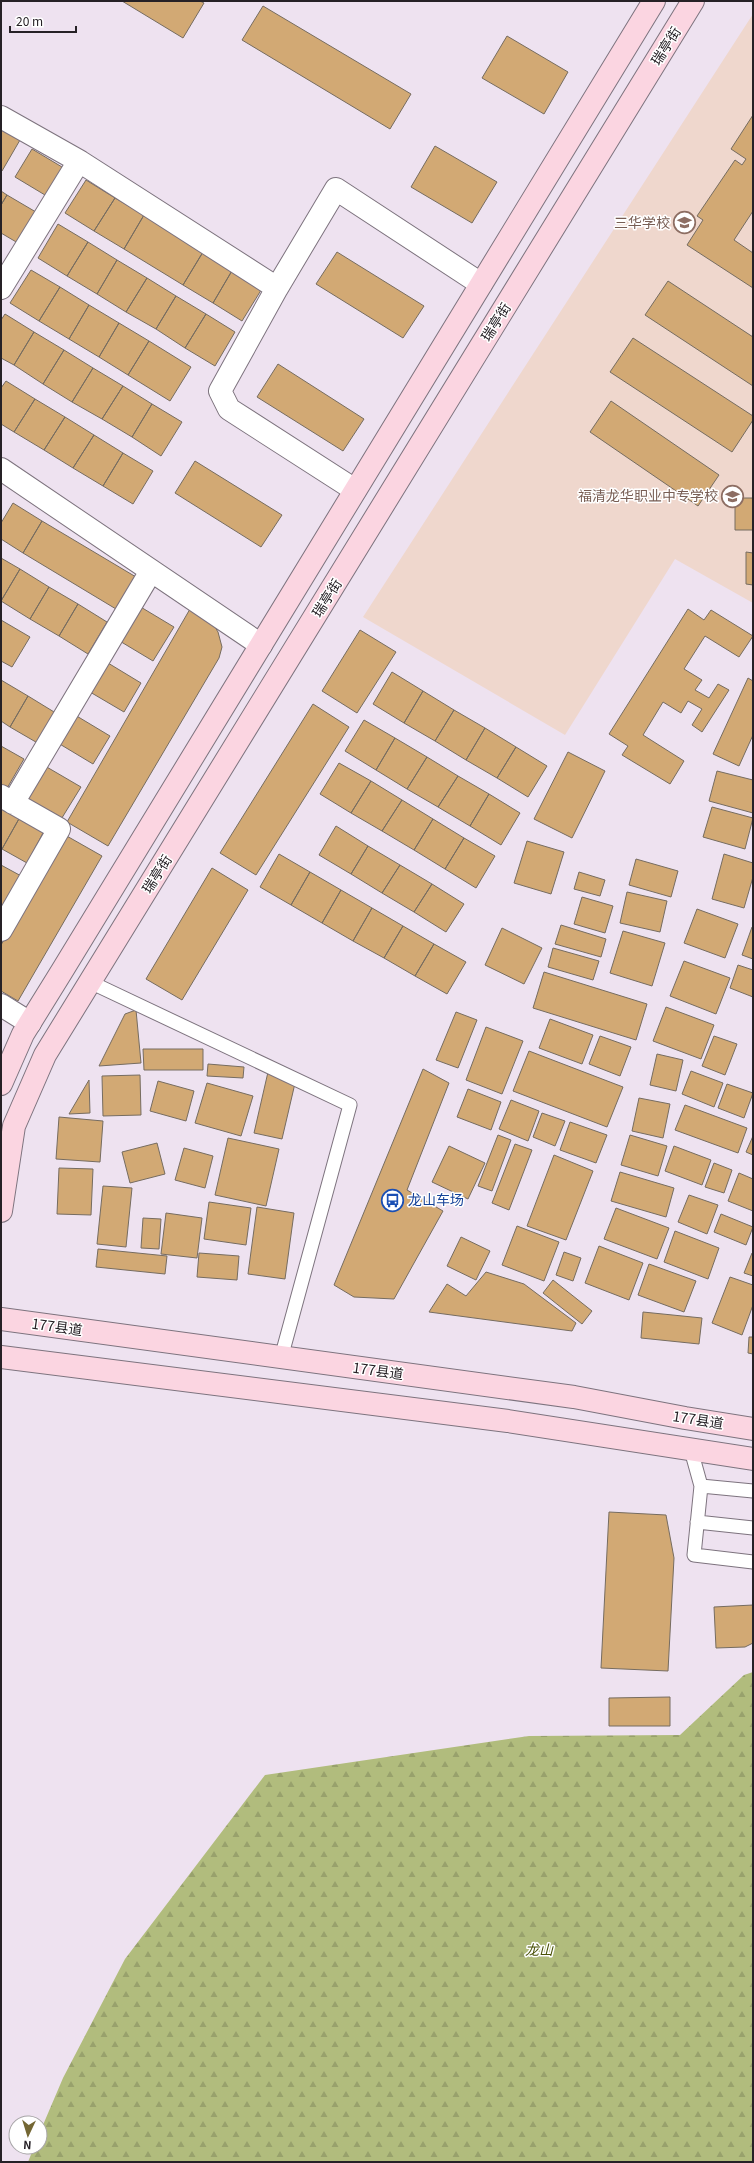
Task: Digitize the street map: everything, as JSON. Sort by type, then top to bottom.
[{"type":"main road","points":[[1,1084],[30,1023],[654,1]]},
{"type":"main road","name":"瑞亭街","points":[[1,1211],[14,1126],[45,1055],[693,1]]},
{"type":"main road","name":"177县道","points":[[1,1319],[574,1397],[753,1429]]},
{"type":"main road","points":[[1,1357],[508,1421],[753,1460]]},
{"type":"street","points":[[1,117],[79,161],[277,288]]},
{"type":"street","points":[[1,288],[79,161]]},
{"type":"street","points":[[355,490],[229,409],[220,391],[277,288],[336,190],[481,284]]},
{"type":"street","points":[[1,469],[261,645]]},
{"type":"street","points":[[1,930],[60,829],[7,800],[152,571]]},
{"type":"street","points":[[1,1005],[30,1023]]},
{"type":"lane","points":[[90,982],[350,1105],[281,1358]]},
{"type":"lane","points":[[691,1450],[701,1486],[694,1555],[753,1562]]},
{"type":"lane","points":[[701,1486],[753,1491]]},
{"type":"lane","points":[[697,1522],[753,1528]]},
{"type":"shaded area","name":"三华学校","points":[[753,14],[753,603],[675,559],[565,735],[363,617]]},
{"type":"green space","name":"龙山","points":[[753,1672],[753,2162],[28,2162],[31,2155],[48,2155],[47,2115],[63,2078],[125,1959],[265,1775],[529,1736],[680,1735],[744,1675]]},
{"type":"building","points":[[122,1],[200,1],[204,3],[183,38]]},
{"type":"building","points":[[263,6],[411,94],[390,129],[242,40]]},
{"type":"building","points":[[507,36],[568,72],[544,114],[482,78]]},
{"type":"building","points":[[753,115],[753,211],[734,240],[753,253],[753,288],[687,245],[703,220],[697,216],[735,160],[742,165],[746,159],[731,149]]},
{"type":"building","points":[[1,129],[20,140],[2,171],[1,170]]},
{"type":"building","points":[[435,146],[497,182],[472,223],[411,187]]},
{"type":"building","points":[[32,149],[67,170],[50,198],[15,177]]},
{"type":"building","points":[[86,180],[115,198],[94,231],[65,213]]},
{"type":"building","points":[[1,191],[7,195],[1,205]]},
{"type":"building","points":[[7,195],[41,215],[23,246],[1,233],[1,205]]},
{"type":"building","points":[[115,198],[144,215],[124,249],[94,231]]},
{"type":"building","points":[[144,215],[203,252],[183,285],[124,249]]},
{"type":"building","points":[[58,224],[88,242],[67,276],[38,258]]},
{"type":"building","points":[[88,242],[117,260],[97,294],[67,276]]},
{"type":"building","points":[[203,252],[233,269],[213,303],[183,285]]},
{"type":"building","points":[[337,252],[424,306],[403,338],[316,284]]},
{"type":"building","points":[[117,260],[147,278],[126,312],[97,294]]},
{"type":"building","points":[[233,269],[263,287],[242,321],[213,303]]},
{"type":"building","points":[[31,270],[60,287],[39,321],[10,303]]},
{"type":"building","points":[[147,278],[176,296],[156,329],[126,312]]},
{"type":"building","points":[[668,281],[753,337],[753,386],[645,315]]},
{"type":"building","points":[[60,287],[89,305],[69,339],[39,321]]},
{"type":"building","points":[[176,296],[206,314],[185,348],[156,329]]},
{"type":"building","points":[[89,305],[119,323],[99,357],[69,339]]},
{"type":"building","points":[[5,314],[34,332],[14,365],[1,358],[1,320]]},
{"type":"building","points":[[206,314],[235,332],[215,366],[185,348]]},
{"type":"building","points":[[119,323],[149,341],[128,375],[99,357]]},
{"type":"building","points":[[34,332],[64,350],[43,384],[14,365]]},
{"type":"building","points":[[633,338],[753,416],[753,420],[732,452],[610,372]]},
{"type":"building","points":[[149,341],[191,367],[170,401],[128,375]]},
{"type":"building","points":[[64,350],[93,368],[72,402],[43,384]]},
{"type":"building","points":[[278,364],[364,419],[343,451],[257,397]]},
{"type":"building","points":[[93,368],[123,386],[102,419],[72,402]]},
{"type":"building","points":[[6,381],[35,399],[14,432],[1,424],[1,388]]},
{"type":"building","points":[[123,386],[152,404],[132,437],[102,419]]},
{"type":"building","points":[[35,399],[65,417],[44,450],[14,432]]},
{"type":"building","points":[[611,401],[719,475],[698,506],[590,432]]},
{"type":"building","points":[[152,404],[182,422],[161,456],[132,437]]},
{"type":"building","points":[[65,417],[94,435],[73,468],[44,450]]},
{"type":"building","points":[[94,435],[123,453],[103,486],[73,468]]},
{"type":"building","points":[[123,453],[153,471],[133,504],[103,486]]},
{"type":"building","points":[[195,461],[282,515],[261,547],[175,493]]},
{"type":"building","points":[[735,498],[753,498],[753,530],[735,530]]},
{"type":"building","points":[[13,503],[42,521],[23,553],[1,539],[1,523]]},
{"type":"building","points":[[42,521],[136,577],[116,609],[23,553]]},
{"type":"building","points":[[746,552],[753,553],[753,585],[746,584]]},
{"type":"building","points":[[1,558],[20,569],[1,601]]},
{"type":"building","points":[[20,569],[49,587],[30,619],[1,601]]},
{"type":"building","points":[[49,587],[78,604],[59,636],[30,619]]},
{"type":"building","points":[[78,604],[107,622],[88,654],[59,636]]},
{"type":"building","points":[[139,606],[174,627],[153,661],[118,640]]},
{"type":"building","points":[[190,609],[212,622],[218,632],[222,647],[219,658],[108,846],[67,822]]},
{"type":"building","points":[[688,609],[704,620],[711,610],[753,636],[739,657],[705,636],[684,669],[702,680],[695,690],[709,698],[718,684],[729,690],[702,732],[692,725],[702,709],[688,701],[681,713],[663,702],[643,735],[684,761],[670,784],[622,755],[628,746],[609,734]]},
{"type":"building","points":[[1,620],[30,637],[12,667],[1,661]]},
{"type":"building","points":[[360,630],[396,652],[357,713],[322,691]]},
{"type":"building","points":[[108,663],[141,683],[124,712],[90,692]]},
{"type":"building","points":[[392,672],[423,691],[404,723],[373,704]]},
{"type":"building","points":[[748,678],[753,681],[753,735],[739,766],[713,754]]},
{"type":"building","points":[[1,680],[28,696],[10,727],[1,721]]},
{"type":"building","points":[[423,691],[454,710],[435,741],[404,723]]},
{"type":"building","points":[[28,696],[59,715],[41,745],[10,727]]},
{"type":"building","points":[[313,704],[349,727],[256,875],[220,853]]},
{"type":"building","points":[[454,710],[485,728],[466,760],[435,741]]},
{"type":"building","points":[[75,715],[110,736],[93,764],[58,743]]},
{"type":"building","points":[[364,720],[395,738],[376,770],[345,751]]},
{"type":"building","points":[[485,728],[516,747],[497,778],[466,760]]},
{"type":"building","points":[[395,738],[427,757],[407,789],[376,770]]},
{"type":"building","points":[[1,746],[24,759],[6,790],[1,787]]},
{"type":"building","points":[[516,747],[547,766],[528,797],[497,778]]},
{"type":"building","points":[[568,752],[605,771],[572,838],[534,819]]},
{"type":"building","points":[[427,757],[458,776],[438,807],[407,789]]},
{"type":"building","points":[[339,763],[371,781],[351,813],[320,794]]},
{"type":"building","points":[[45,766],[81,787],[60,821],[24,799]]},
{"type":"building","points":[[717,771],[753,780],[753,813],[709,801]]},
{"type":"building","points":[[458,776],[489,794],[470,826],[438,807]]},
{"type":"building","points":[[371,781],[402,800],[382,831],[351,813]]},
{"type":"building","points":[[489,794],[520,813],[501,845],[470,826]]},
{"type":"building","points":[[402,800],[433,819],[414,850],[382,831]]},
{"type":"building","points":[[1,807],[20,817],[2,849],[1,849]]},
{"type":"building","points":[[712,807],[753,818],[745,849],[703,837]]},
{"type":"building","points":[[20,817],[44,831],[27,863],[2,849]]},
{"type":"building","points":[[433,819],[464,838],[445,869],[414,850]]},
{"type":"building","points":[[336,826],[368,846],[351,874],[319,855]]},
{"type":"building","points":[[65,835],[102,856],[18,1001],[1,991],[1,945]]},
{"type":"building","points":[[464,838],[495,856],[476,888],[445,869]]},
{"type":"building","points":[[527,841],[564,852],[551,894],[514,883]]},
{"type":"building","points":[[368,846],[400,865],[382,893],[351,874]]},
{"type":"building","points":[[279,854],[310,872],[291,905],[260,887]]},
{"type":"building","points":[[724,854],[753,863],[753,877],[744,908],[712,899]]},
{"type":"building","points":[[636,859],[678,871],[671,897],[629,885]]},
{"type":"building","points":[[1,865],[23,877],[5,908],[1,906]]},
{"type":"building","points":[[400,865],[432,884],[414,912],[382,893]]},
{"type":"building","points":[[212,868],[248,890],[182,1000],[146,979]]},
{"type":"building","points":[[310,872],[341,890],[322,923],[291,905]]},
{"type":"building","points":[[579,872],[605,880],[600,896],[574,889]]},
{"type":"building","points":[[432,884],[464,904],[446,932],[414,912]]},
{"type":"building","points":[[341,890],[372,908],[353,941],[322,923]]},
{"type":"building","points":[[627,892],[667,901],[660,932],[620,923]]},
{"type":"building","points":[[582,897],[613,906],[605,933],[574,924]]},
{"type":"building","points":[[372,908],[403,926],[384,958],[353,941]]},
{"type":"building","points":[[697,909],[738,924],[725,958],[684,943]]},
{"type":"building","points":[[561,925],[606,939],[601,957],[555,944]]},
{"type":"building","points":[[403,926],[434,944],[415,976],[384,958]]},
{"type":"building","points":[[752,927],[753,928],[753,959],[742,955]]},
{"type":"building","points":[[502,928],[542,948],[524,984],[485,965]]},
{"type":"building","points":[[623,931],[665,943],[652,986],[610,973]]},
{"type":"building","points":[[434,944],[466,962],[447,994],[415,976]]},
{"type":"building","points":[[553,948],[599,961],[593,980],[548,967]]},
{"type":"building","points":[[684,961],[730,978],[716,1014],[670,996]]},
{"type":"building","points":[[738,965],[753,970],[753,997],[730,988]]},
{"type":"building","points":[[544,972],[647,1004],[636,1040],[533,1008]]},
{"type":"building","points":[[666,1007],[714,1025],[701,1059],[653,1041]]},
{"type":"building","points":[[136,1010],[141,1063],[99,1066],[125,1014]]},
{"type":"building","points":[[456,1012],[477,1020],[458,1068],[436,1060]]},
{"type":"building","points":[[550,1019],[593,1035],[582,1064],[539,1048]]},
{"type":"building","points":[[486,1027],[523,1041],[502,1094],[466,1080]]},
{"type":"building","points":[[600,1036],[631,1047],[620,1076],[589,1064]]},
{"type":"building","points":[[714,1036],[737,1044],[725,1075],[702,1066]]},
{"type":"building","points":[[143,1049],[203,1049],[203,1070],[144,1070]]},
{"type":"building","points":[[529,1051],[623,1087],[607,1127],[513,1091]]},
{"type":"building","points":[[657,1054],[683,1060],[676,1091],[650,1085]]},
{"type":"building","points":[[208,1064],[244,1067],[243,1078],[207,1076]]},
{"type":"building","points":[[423,1069],[449,1083],[407,1190],[443,1211],[394,1299],[354,1297],[334,1285]]},
{"type":"building","points":[[691,1071],[723,1083],[714,1107],[682,1094]]},
{"type":"building","points":[[268,1072],[296,1079],[282,1139],[254,1133]]},
{"type":"building","points":[[140,1075],[141,1115],[103,1116],[102,1076]]},
{"type":"building","points":[[89,1080],[90,1113],[69,1114]]},
{"type":"building","points":[[158,1081],[194,1091],[186,1121],[150,1111]]},
{"type":"building","points":[[207,1083],[253,1096],[241,1136],[195,1123]]},
{"type":"building","points":[[727,1084],[753,1093],[744,1118],[718,1108]]},
{"type":"building","points":[[468,1089],[501,1102],[491,1130],[457,1117]]},
{"type":"building","points":[[639,1098],[670,1104],[663,1138],[632,1131]]},
{"type":"building","points":[[511,1100],[539,1111],[528,1141],[499,1129]]},
{"type":"building","points":[[685,1105],[747,1128],[738,1153],[675,1130]]},
{"type":"building","points":[[542,1113],[565,1121],[555,1146],[533,1137]]},
{"type":"building","points":[[59,1117],[103,1121],[100,1162],[56,1159]]},
{"type":"building","points":[[570,1122],[607,1135],[596,1163],[560,1150]]},
{"type":"building","points":[[498,1135],[511,1140],[492,1191],[478,1186]]},
{"type":"building","points":[[630,1135],[667,1146],[658,1176],[621,1165]]},
{"type":"building","points":[[753,1136],[753,1155],[746,1152]]},
{"type":"building","points":[[228,1138],[279,1149],[266,1206],[215,1195]]},
{"type":"building","points":[[157,1143],[165,1174],[130,1183],[122,1152]]},
{"type":"building","points":[[515,1144],[532,1150],[509,1210],[492,1203]]},
{"type":"building","points":[[449,1146],[485,1163],[468,1199],[432,1182]]},
{"type":"building","points":[[674,1146],[711,1160],[702,1185],[665,1171]]},
{"type":"building","points":[[184,1148],[213,1156],[205,1188],[175,1180]]},
{"type":"building","points":[[554,1155],[593,1171],[566,1240],[527,1226]]},
{"type":"building","points":[[714,1163],[732,1170],[724,1193],[705,1187]]},
{"type":"building","points":[[59,1168],[93,1169],[91,1215],[57,1214]]},
{"type":"building","points":[[620,1172],[674,1188],[666,1217],[611,1201]]},
{"type":"building","points":[[739,1173],[753,1179],[753,1211],[728,1201]]},
{"type":"building","points":[[103,1186],[132,1188],[126,1247],[97,1244]]},
{"type":"building","points":[[689,1195],[718,1205],[707,1234],[678,1222]]},
{"type":"building","points":[[209,1202],[251,1208],[246,1245],[204,1239]]},
{"type":"building","points":[[257,1207],[294,1213],[285,1279],[248,1274]]},
{"type":"building","points":[[616,1208],[669,1228],[657,1259],[604,1239]]},
{"type":"building","points":[[166,1213],[202,1218],[197,1258],[161,1254]]},
{"type":"building","points":[[721,1214],[753,1227],[746,1245],[714,1232]]},
{"type":"building","points":[[143,1218],[161,1219],[159,1249],[141,1248]]},
{"type":"building","points":[[517,1226],[559,1242],[544,1281],[502,1265]]},
{"type":"building","points":[[675,1231],[719,1248],[708,1279],[664,1262]]},
{"type":"building","points":[[461,1237],[490,1251],[476,1280],[447,1266]]},
{"type":"building","points":[[599,1246],[643,1263],[629,1300],[585,1283]]},
{"type":"building","points":[[98,1249],[167,1256],[165,1274],[96,1267]]},
{"type":"building","points":[[564,1252],[581,1258],[573,1281],[556,1275]]},
{"type":"building","points":[[199,1253],[239,1256],[237,1280],[197,1277]]},
{"type":"building","points":[[753,1253],[753,1276],[744,1273]]},
{"type":"building","points":[[649,1264],[696,1281],[684,1312],[638,1295]]},
{"type":"building","points":[[486,1272],[524,1284],[576,1323],[572,1331],[429,1312],[447,1284],[466,1296]]},
{"type":"building","points":[[730,1277],[753,1285],[753,1305],[742,1335],[712,1323]]},
{"type":"building","points":[[553,1280],[592,1311],[582,1324],[543,1293]]},
{"type":"building","points":[[643,1312],[702,1318],[699,1344],[641,1338]]},
{"type":"building","points":[[749,1337],[753,1337],[753,1354],[748,1353]]},
{"type":"building","points":[[609,1512],[666,1515],[674,1558],[668,1671],[601,1668]]},
{"type":"building","points":[[753,1605],[753,1643],[745,1647],[716,1648],[714,1607]]},
{"type":"building","points":[[670,1697],[670,1726],[609,1726],[609,1698]]},
{"type":"place","name":"三华学校","points":[[685,223]]},
{"type":"place","name":"福清龙华职业中专学校","points":[[733,496]]},
{"type":"place","name":"龙山车场","points":[[393,1200]]}]
